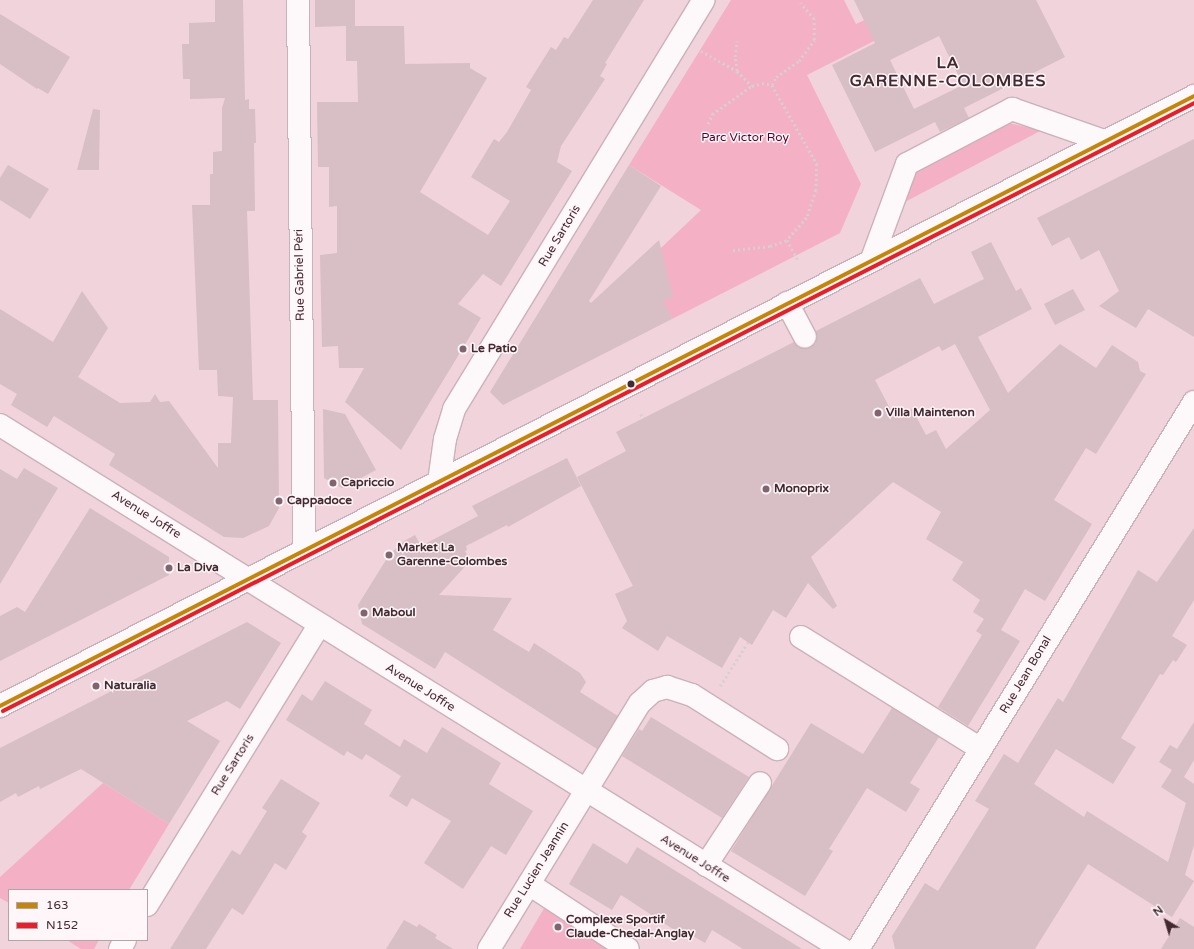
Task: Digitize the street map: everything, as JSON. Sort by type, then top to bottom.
[{"type":"street","name":"Rue Gabriel Péri","points":[[298,0],[304,550]]},
{"type":"street","name":"Rue Sartoris","points":[[439,482],[445,439],[454,409],[704,0]]},
{"type":"street","points":[[0,706],[872,259],[1194,96]]},
{"type":"street","points":[[872,259],[907,164],[1012,109],[1104,141]]},
{"type":"street","points":[[787,303],[805,337]]},
{"type":"street","name":"Rue Jean Bonal","points":[[858,949],[1194,402]]},
{"type":"street","name":"Avenue Joffre","points":[[0,425],[248,578],[319,625],[586,792],[842,949]]},
{"type":"street","name":"Rue Sartoris","points":[[148,903],[319,625]]},
{"type":"street","points":[[801,637],[981,749]]},
{"type":"street","name":"Rue Lucien Jeannin","points":[[489,949],[640,703],[653,691],[667,687],[692,695],[777,749]]},
{"type":"street","points":[[706,866],[760,784]]},
{"type":"street","points":[[529,884],[628,949]]},
{"type":"path","points":[[772,85],[776,77],[800,61],[814,40],[814,19],[800,4]]},
{"type":"path","points":[[680,39],[737,71],[752,86]]},
{"type":"path","points":[[737,41],[737,71]]},
{"type":"path","points":[[708,124],[712,114],[752,86],[762,83],[772,85],[817,164],[816,190],[807,218],[787,240],[770,246],[733,250]]},
{"type":"path","points":[[787,240],[798,260]]},
{"type":"path","points":[[641,414],[643,419]]},
{"type":"path","points":[[708,705],[748,642]]},
{"type":"green space","name":"Parc Victor Roy","points":[[731,0],[844,0],[856,24],[871,17],[882,37],[807,75],[861,184],[840,233],[672,319],[644,264],[701,210],[629,165]]},
{"type":"green space","points":[[1008,123],[1042,130],[903,203],[915,170]]},
{"type":"green space","points":[[103,783],[169,824],[130,889],[8,889],[8,902],[0,898],[0,877]]},
{"type":"green space","name":"Complexe Sportif Claude-Chedal-Anglay","points":[[546,905],[618,949],[520,949]]},
{"type":"green space","points":[[69,941],[98,941],[94,949],[81,949]]},
{"type":"building","points":[[215,0],[243,0],[245,100],[249,99],[249,109],[255,109],[256,143],[254,143],[255,211],[247,211],[253,400],[278,400],[279,508],[269,526],[243,538],[224,537],[109,465],[115,454],[54,416],[47,427],[11,405],[17,394],[0,384],[0,309],[53,342],[82,291],[108,328],[78,377],[120,403],[150,402],[155,394],[160,402],[169,401],[218,468],[218,443],[231,443],[233,397],[218,396],[217,370],[199,370],[192,205],[210,205],[210,174],[213,174],[213,152],[222,151],[222,108],[225,98],[190,99],[190,79],[183,79],[182,44],[189,44],[189,23],[215,22]]},
{"type":"building","points":[[315,0],[355,0],[355,26],[404,26],[405,64],[470,63],[470,68],[487,78],[420,192],[488,235],[510,201],[471,177],[494,139],[499,142],[507,132],[531,90],[526,87],[551,47],[556,50],[564,37],[568,39],[593,0],[644,0],[605,63],[607,64],[600,76],[605,79],[561,146],[557,162],[572,171],[501,286],[483,274],[458,304],[481,318],[401,450],[345,402],[364,368],[339,368],[338,346],[322,347],[320,255],[337,253],[337,206],[329,207],[329,167],[318,167],[317,102],[358,102],[357,61],[346,61],[346,26],[315,27]]},
{"type":"building","points":[[854,0],[1036,0],[1065,57],[964,108],[969,118],[940,132],[935,122],[875,152],[832,65],[875,43]],"holes":[[[939,36],[963,85],[914,109],[890,60]]]},
{"type":"building","points":[[0,14],[70,57],[48,94],[38,88],[37,89],[0,64]]},
{"type":"building","points":[[93,109],[100,110],[99,170],[77,170]]},
{"type":"building","points":[[1194,139],[1194,337],[1148,309],[1136,328],[1099,306],[1119,291],[1099,250],[1081,260],[1069,237],[1052,246],[1037,218]]},
{"type":"building","points":[[8,165],[49,189],[30,219],[0,200],[0,178]]},
{"type":"building","points":[[629,165],[661,186],[589,301],[591,303],[659,240],[673,298],[663,300],[672,319],[503,405],[490,392]]},
{"type":"building","points":[[991,242],[1016,291],[1021,288],[1032,309],[978,337],[1008,393],[1060,344],[1096,368],[1112,345],[1138,362],[1140,371],[1146,374],[1096,454],[1086,448],[1054,500],[1092,524],[1045,601],[1025,589],[1001,630],[1020,641],[968,726],[938,707],[982,635],[976,631],[984,619],[973,612],[980,600],[952,580],[963,562],[926,539],[941,512],[893,482],[811,557],[837,606],[833,609],[808,583],[786,618],[773,610],[752,645],[740,637],[722,668],[667,636],[658,651],[622,628],[627,621],[615,594],[633,586],[577,477],[626,451],[616,432],[794,342],[799,348],[810,348],[816,343],[816,331],[920,278],[934,304],[984,279],[971,252]],"holes":[[[955,344],[990,410],[946,449],[936,430],[926,435],[912,409],[895,418],[875,380],[939,346],[942,351]]]},
{"type":"building","points":[[1073,289],[1085,310],[1055,325],[1044,304]]},
{"type":"building","points":[[323,409],[345,414],[376,470],[342,488],[324,478]]},
{"type":"building","points":[[567,458],[581,486],[508,527],[507,525],[466,546],[467,550],[465,551],[470,561],[439,595],[512,598],[493,630],[529,652],[534,643],[580,673],[586,682],[580,692],[618,716],[597,749],[445,652],[435,669],[362,624],[358,605],[389,555],[404,541],[415,535],[421,546],[478,516],[472,506]]},
{"type":"building","points":[[24,468],[58,488],[0,584],[0,469],[17,479]]},
{"type":"building","points":[[90,508],[169,557],[169,575],[0,661],[0,616],[17,607],[25,612]]},
{"type":"building","points":[[1194,528],[1194,600],[1172,636],[1187,645],[1176,662],[1173,660],[1163,675],[1160,674],[1121,738],[1136,747],[1113,784],[1056,749],[1034,784],[1084,817],[1087,811],[1168,862],[1186,803],[1161,787],[1172,770],[1159,762],[1170,745],[1177,749],[1194,722],[1194,760],[1184,777],[1194,784],[1194,845],[1185,875],[1194,881],[1172,917],[1088,864],[1035,949],[895,949],[892,936],[925,883],[938,891],[989,809],[975,801],[1004,754],[1018,763],[1058,698],[1063,702],[1138,570],[1157,582]]},
{"type":"building","points":[[247,622],[281,643],[240,709],[227,701],[187,721],[220,741],[169,824],[81,769],[40,789],[39,786],[18,797],[16,793],[0,802],[0,748]]},
{"type":"building","points":[[325,681],[372,710],[364,724],[400,747],[404,739],[427,753],[442,727],[501,763],[489,784],[533,811],[506,855],[491,846],[463,889],[424,863],[451,821],[412,798],[407,807],[389,796],[401,776],[366,754],[362,760],[347,751],[344,756],[286,720],[302,694],[312,701]]},
{"type":"building","points":[[892,708],[939,737],[910,783],[920,789],[906,812],[867,788],[829,849],[833,851],[805,896],[731,851],[811,723],[863,754]]},
{"type":"building","points":[[651,717],[749,777],[722,818],[622,756],[639,729],[642,731]]},
{"type":"building","points":[[281,779],[320,803],[302,832],[307,836],[286,870],[275,863],[243,915],[232,908],[206,949],[170,949],[232,850],[240,855],[267,811],[262,808]]},
{"type":"building","points":[[593,843],[627,864],[637,847],[802,949],[743,949],[712,930],[705,943],[681,929],[679,933],[621,895],[612,910],[569,884]]},
{"type":"building","points":[[1180,918],[1194,927],[1194,949],[1161,949]]},
{"type":"building","points":[[404,920],[417,927],[419,924],[437,935],[435,938],[453,949],[386,949]]},
{"type":"transit line","name":"163","points":[[0,706],[1194,96]]},
{"type":"transit line","name":"N152","points":[[3,711],[1194,103]]},
{"type":"place","name":"Le Patio","points":[[463,349]]},
{"type":"place","name":"Villa Maintenon","points":[[878,413]]},
{"type":"place","name":"Capriccio","points":[[333,483]]},
{"type":"place","name":"Monoprix","points":[[766,489]]},
{"type":"place","name":"Cappadoce","points":[[279,501]]},
{"type":"place","name":"Market La Garenne-Colombes","points":[[389,555]]},
{"type":"place","name":"La Diva","points":[[169,568]]},
{"type":"place","name":"Maboul","points":[[364,613]]},
{"type":"place","name":"Naturalia","points":[[96,686]]},
{"type":"place","name":"Complexe Sportif Claude-Chedal-Anglay","points":[[558,927]]},
{"type":"district","name":"LA GARENNE-COLOMBES","points":[[948,72]]}]
